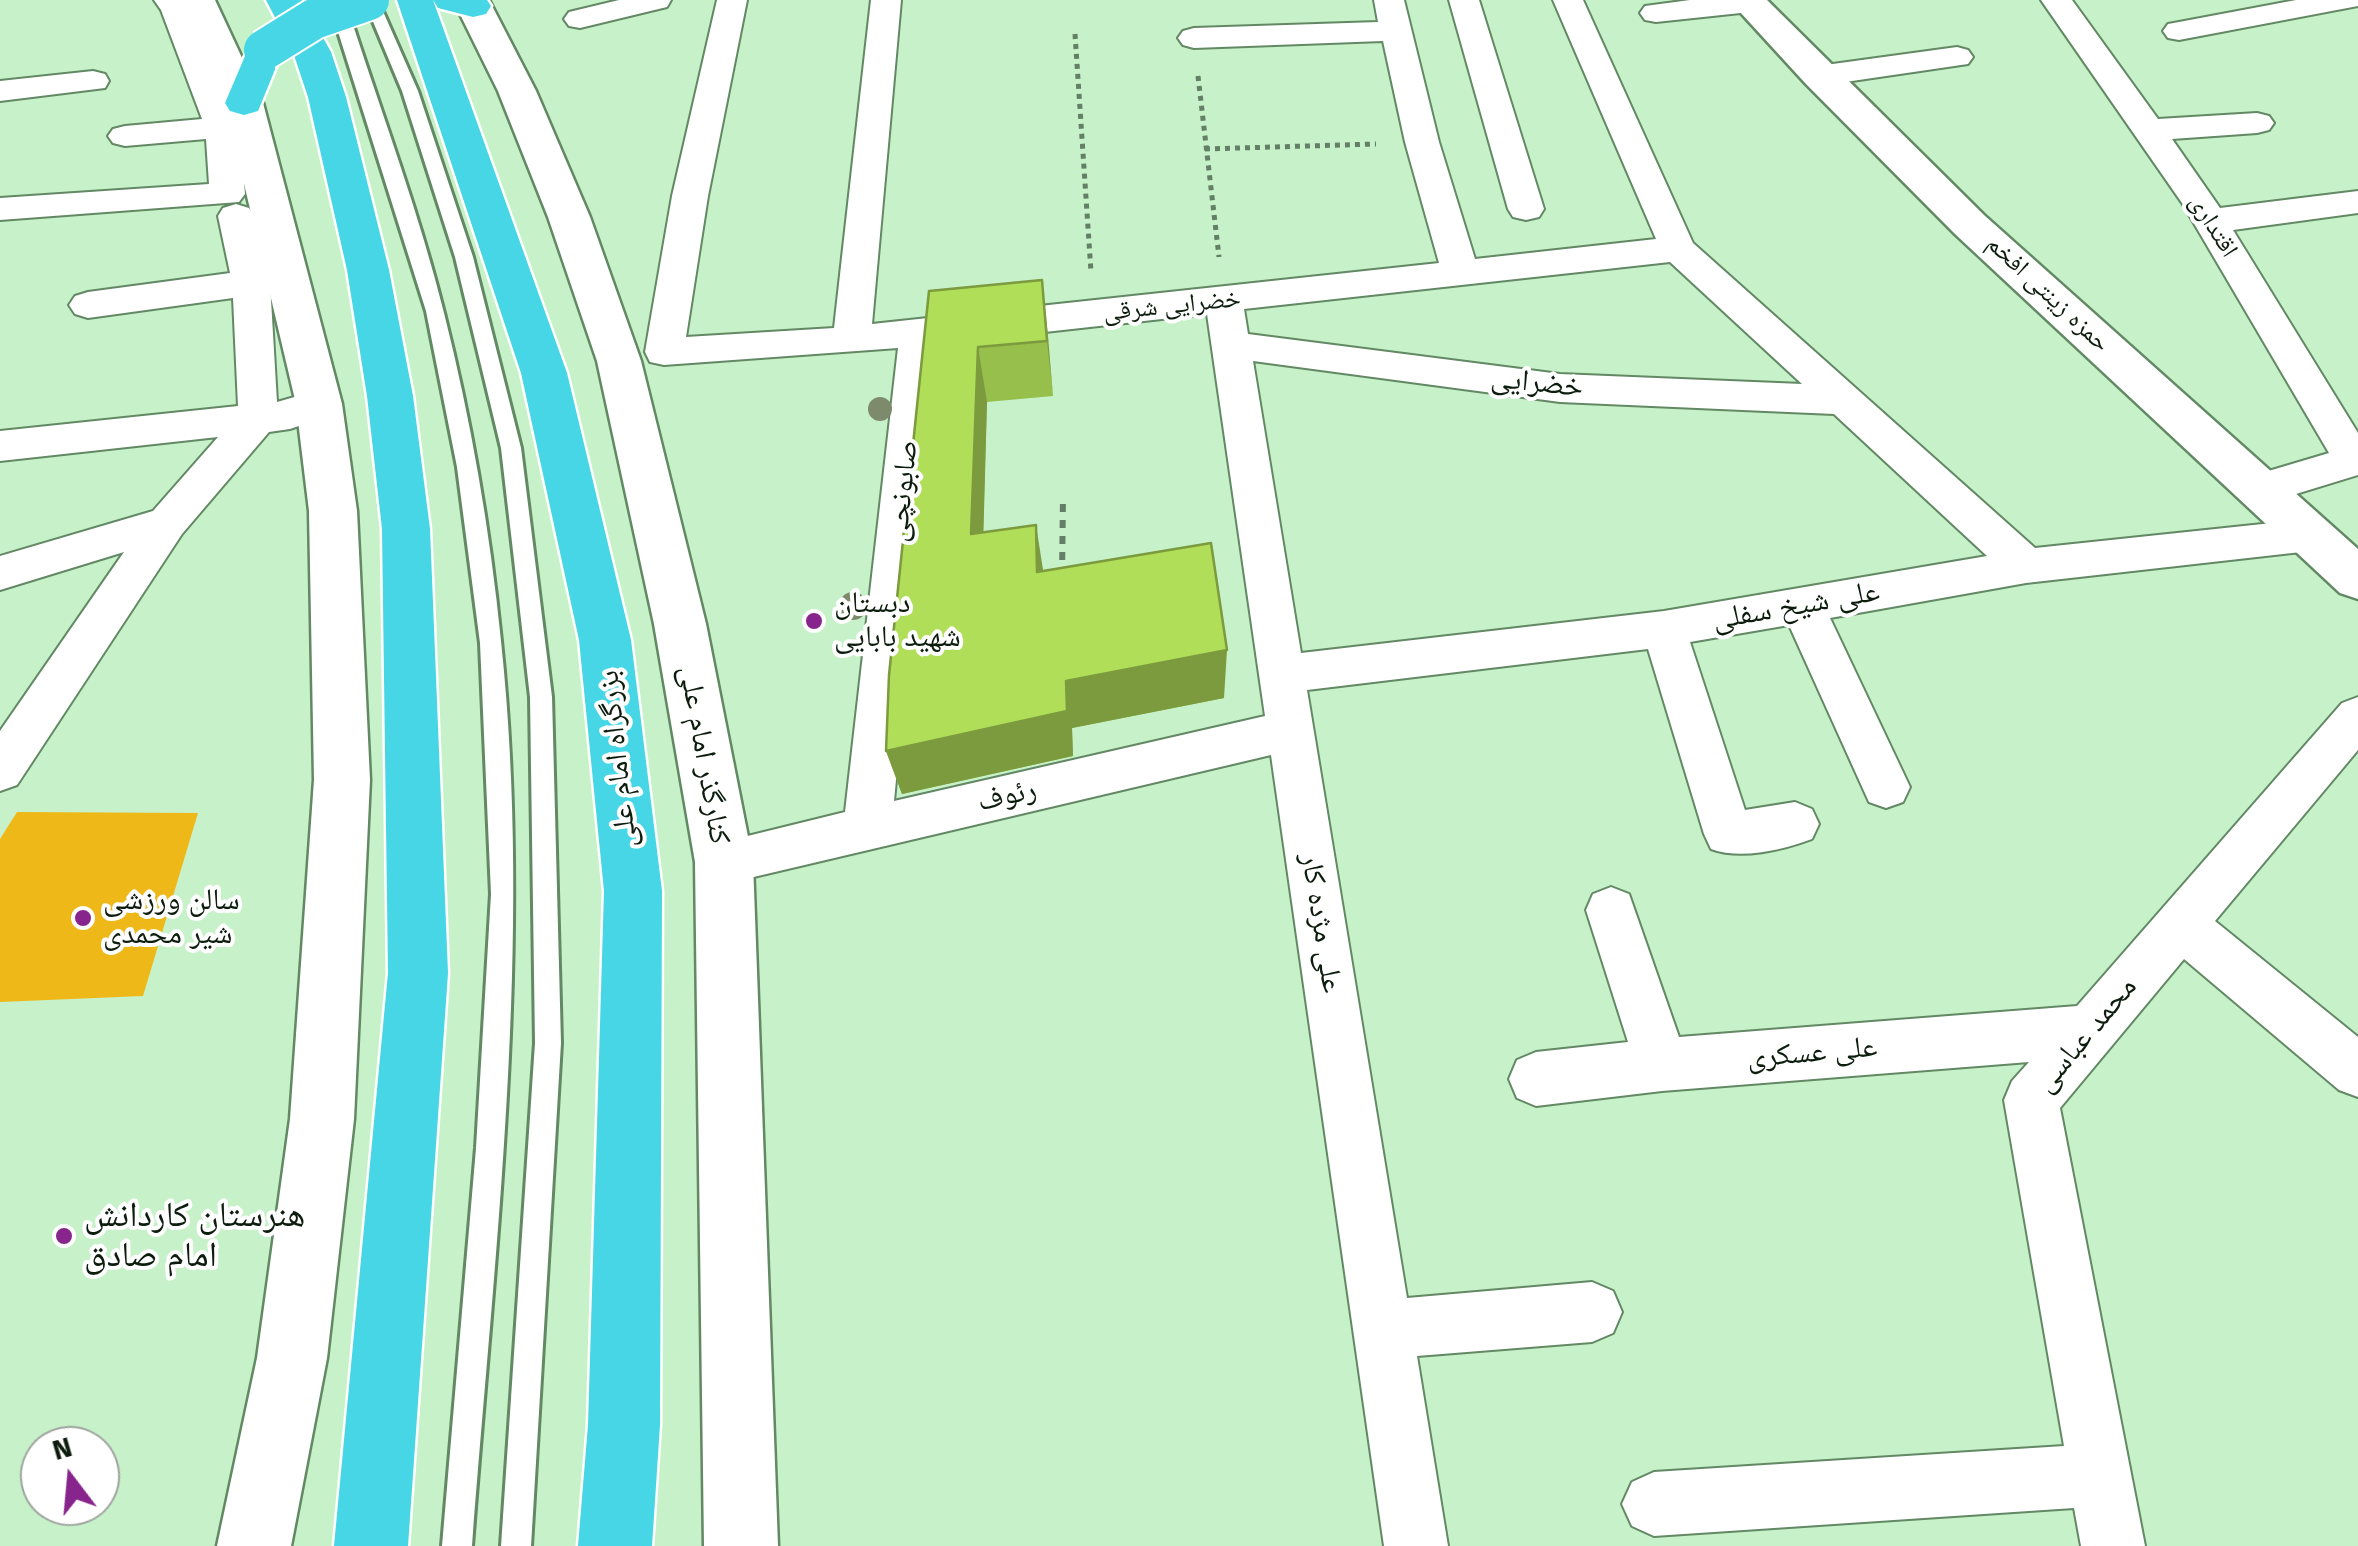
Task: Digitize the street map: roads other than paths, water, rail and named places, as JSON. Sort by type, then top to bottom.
[{"type":"highway","points":[[284,0],[312,52],[327,97],[368,270],[390,396],[406,529],[418,973],[371,1546]]},
{"type":"highway","points":[[233,115],[264,50],[286,31],[316,16],[370,0]]},
{"type":"highway","name":"بزرگراه امام علی","points":[[415,0],[544,374],[605,640],[633,891],[632,1147],[624,1425],[615,1546]]},
{"type":"main road","points":[[196,0],[319,404],[333,511],[342,780],[322,1120],[292,1358],[254,1546]]},
{"type":"main road","name":"حمزه زینتی افخم","points":[[1749,1],[1818,76],[1989,240],[2358,579]]},
{"type":"main road","name":"کنارگذر امام علی","points":[[464,2],[516,91],[569,217],[642,356],[680,624],[724,862],[741,1546]]},
{"type":"street","points":[[0,770],[167,523],[258,418],[250,283],[232,205],[233,115],[169,0]]},
{"type":"street","points":[[580,19],[656,0]]},
{"type":"street","points":[[642,356],[690,196],[732,0]]},
{"type":"street","points":[[852,340],[886,0]]},
{"type":"street","points":[[1464,0],[1526,208]]},
{"type":"street","points":[[1568,0],[1678,249],[2026,566]]},
{"type":"street","name":"اقتداری","points":[[2056,0],[2210,221],[2356,461]]},
{"type":"street","points":[[2179,31],[2347,0]]},
{"type":"street","points":[[1656,13],[1749,1]]},
{"type":"street","points":[[1194,38],[1393,15],[1422,142],[1461,275]]},
{"type":"street","points":[[1818,76],[1956,57]]},
{"type":"street","points":[[0,91],[93,81]]},
{"type":"street","points":[[125,136],[233,115]]},
{"type":"street","points":[[2149,130],[2257,122]]},
{"type":"street","points":[[2210,221],[2358,202]]},
{"type":"street","points":[[0,209],[232,205]]},
{"type":"street","name":"خضرایی شرقی","points":[[642,356],[852,340],[1094,315],[1228,323],[1461,275],[1678,249]]},
{"type":"street","points":[[88,306],[250,283]]},
{"type":"street","name":"خضرایی","points":[[1228,323],[1560,388],[1844,400]]},
{"type":"street","name":"علی مژده کار","points":[[1228,323],[1386,1330],[1416,1546]]},
{"type":"street","name":"صابونچی","points":[[867,829],[920,332]]},
{"type":"street","points":[[0,446],[290,415],[319,404]]},
{"type":"street","points":[[2260,489],[2356,461]]},
{"type":"street","points":[[0,573],[167,523]]},
{"type":"street","name":"علی شیخ سفلی","points":[[1282,674],[1664,628],[2026,566],[2310,536]]},
{"type":"street","points":[[1802,605],[1886,787]]},
{"type":"street","points":[[1664,628],[1728,834],[1795,824]]},
{"type":"street","name":"محمد عباسی","points":[[2113,1546],[2031,1100],[2358,717]]},
{"type":"street","name":"رئوف","points":[[724,862],[1291,730]]},
{"type":"street","points":[[1611,910],[1662,1065]]},
{"type":"street","points":[[2180,924],[2358,1071]]},
{"type":"street","name":"علی عسکری","points":[[1536,1080],[1662,1065],[2089,1031]]},
{"type":"street","points":[[1386,1330],[1592,1312]]},
{"type":"street","points":[[1654,1504],[2100,1475]]},
{"type":"lane","points":[[334,0],[346,25],[435,311],[468,467],[490,643],[503,894],[489,1148],[457,1546]]},
{"type":"lane","points":[[370,0],[410,91],[469,276],[510,448],[541,698],[548,1042],[516,1546]]},
{"type":"place","name":"دبستان شهید بابایی","points":[[814,621]]},
{"type":"place","name":"سالن ورزشی شیر محمدی","points":[[83,918]]},
{"type":"place","name":"هنرستان کاردانش امام صادق","points":[[64,1236]]}]
